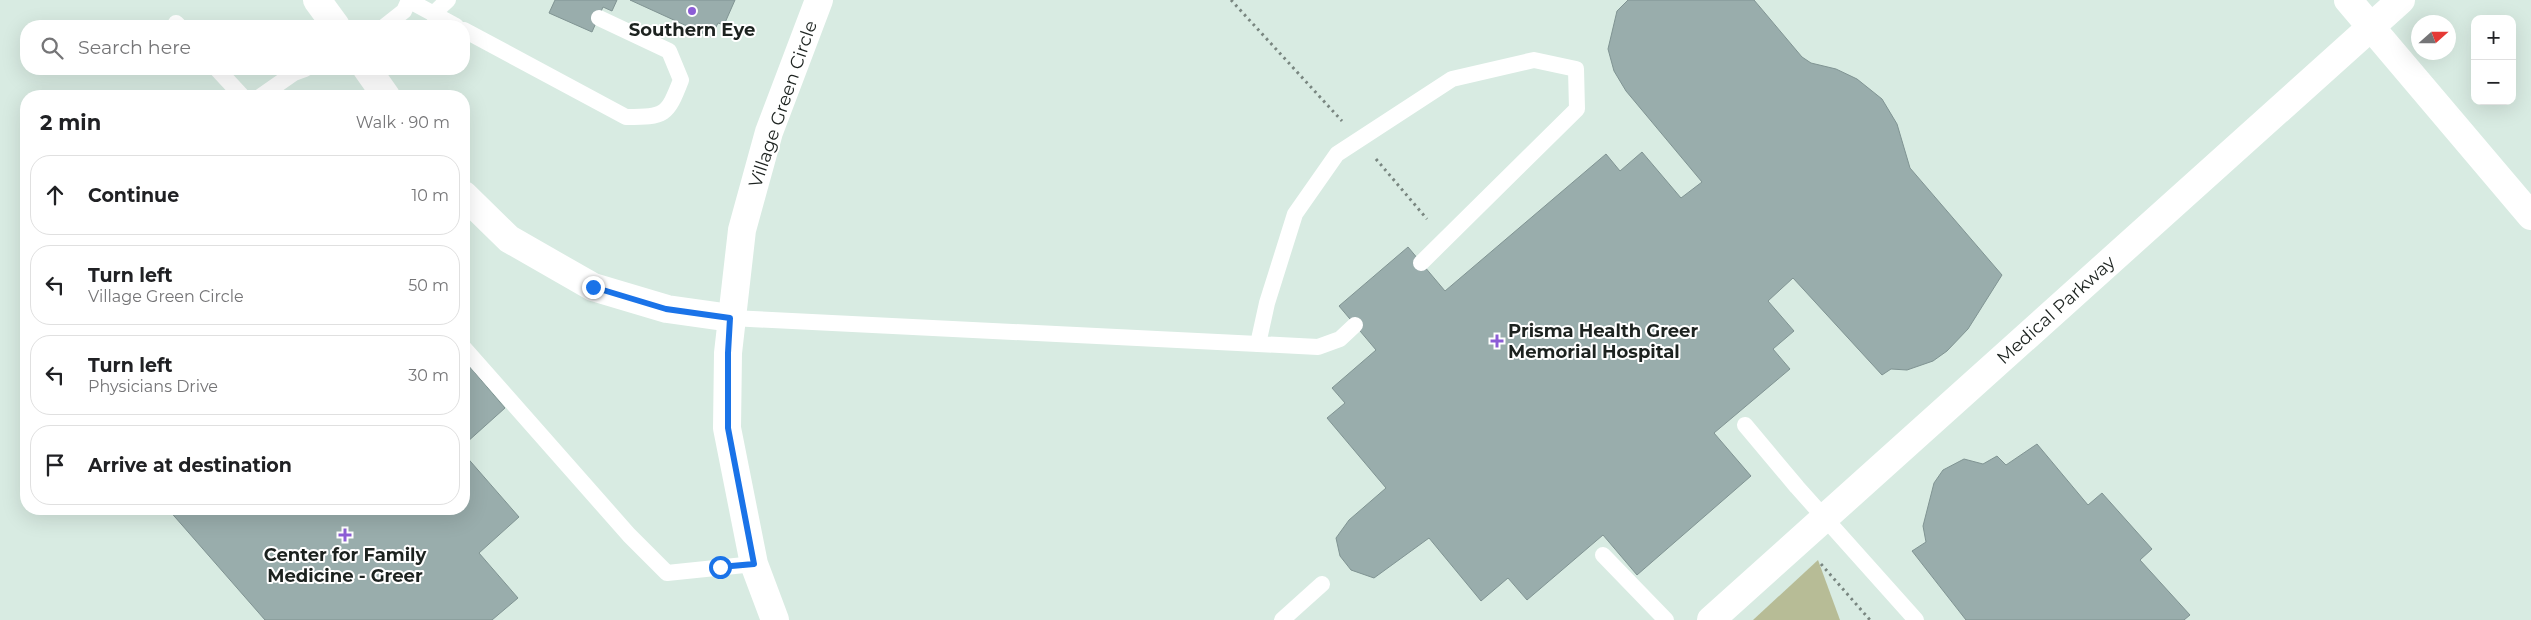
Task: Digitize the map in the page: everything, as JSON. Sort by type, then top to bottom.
[{"type":"street","points":[[317,0],[332,20]]},
{"type":"street","name":"Village Green Circle","points":[[774,620],[754,564],[728,428],[730,318],[742,230],[759,167],[769,132],[819,0]]},
{"type":"street","points":[[2348,0],[2531,216]]},
{"type":"street","name":"Medical Parkway","points":[[1710,620],[2401,0]]},
{"type":"street","points":[[370,75],[382,90]]},
{"type":"street","points":[[470,201],[509,239],[593,287],[666,309],[730,318]]},
{"type":"lane","points":[[393,20],[404,11],[409,0],[444,20]]},
{"type":"lane","points":[[433,14],[448,0]]},
{"type":"lane","points":[[470,33],[626,117],[653,117],[671,106],[681,80],[669,51],[599,18]]},
{"type":"lane","points":[[1258,344],[1267,303],[1295,214],[1337,154],[1452,79],[1534,60],[1576,69],[1577,109],[1420,263]]},
{"type":"lane","points":[[223,75],[236,90]]},
{"type":"lane","points":[[270,90],[291,75]]},
{"type":"lane","points":[[730,318],[1318,347],[1340,339],[1354,325]]},
{"type":"lane","points":[[470,355],[629,534],[667,572],[754,564]]},
{"type":"lane","points":[[1745,425],[1824,518],[1916,620]]},
{"type":"lane","points":[[1603,555],[1666,620]]},
{"type":"lane","points":[[1282,620],[1322,584]]},
{"type":"path","points":[[1818,560],[1870,620]]},
{"type":"green space","points":[[1818,560],[1840,620],[1753,620]]},
{"type":"building","name":"Southern Eye","points":[[555,0],[617,0],[612,11],[603,7],[592,32],[549,13]]},
{"type":"building","name":"Southern Eye","points":[[630,0],[735,0],[724,25],[718,23],[711,37]]},
{"type":"building","points":[[1628,0],[1754,0],[1802,57],[1811,63],[1836,69],[1857,79],[1882,99],[1897,124],[1910,168],[2002,275],[1968,329],[1947,351],[1933,361],[1907,370],[1891,369],[1882,375],[1793,278],[1768,301],[1794,331],[1773,349],[1790,369],[1714,433],[1751,476],[1637,575],[1603,535],[1527,600],[1508,578],[1481,601],[1429,538],[1374,578],[1351,570],[1340,556],[1336,538],[1349,520],[1386,488],[1327,418],[1345,403],[1332,388],[1376,350],[1339,306],[1408,247],[1445,291],[1606,154],[1620,171],[1642,152],[1681,198],[1702,182],[1626,91],[1614,71],[1608,49],[1617,11]]},
{"type":"building","points":[[470,367],[505,408],[470,439]]},
{"type":"building","points":[[2037,444],[2088,505],[2102,493],[2152,549],[2140,560],[2190,615],[2184,620],[1966,620],[1912,551],[1926,542],[1923,526],[1934,483],[1943,470],[1964,459],[1983,464],[1997,456],[2006,465]]},
{"type":"building","name":"Center for Family Medicine - Greer","points":[[470,461],[519,517],[479,553],[518,598],[492,620],[265,620],[173,515],[470,515]]},
{"type":"place","name":"Southern Eye","points":[[692,11]]},
{"type":"place","name":"Prisma Health Greer Memorial Hospital","points":[[1497,341]]},
{"type":"place","name":"Center for Family Medicine - Greer","points":[[345,535]]},
{"type":"route","points":[[593,287],[666,309],[730,318],[728,428],[754,564],[720,567]]}]
